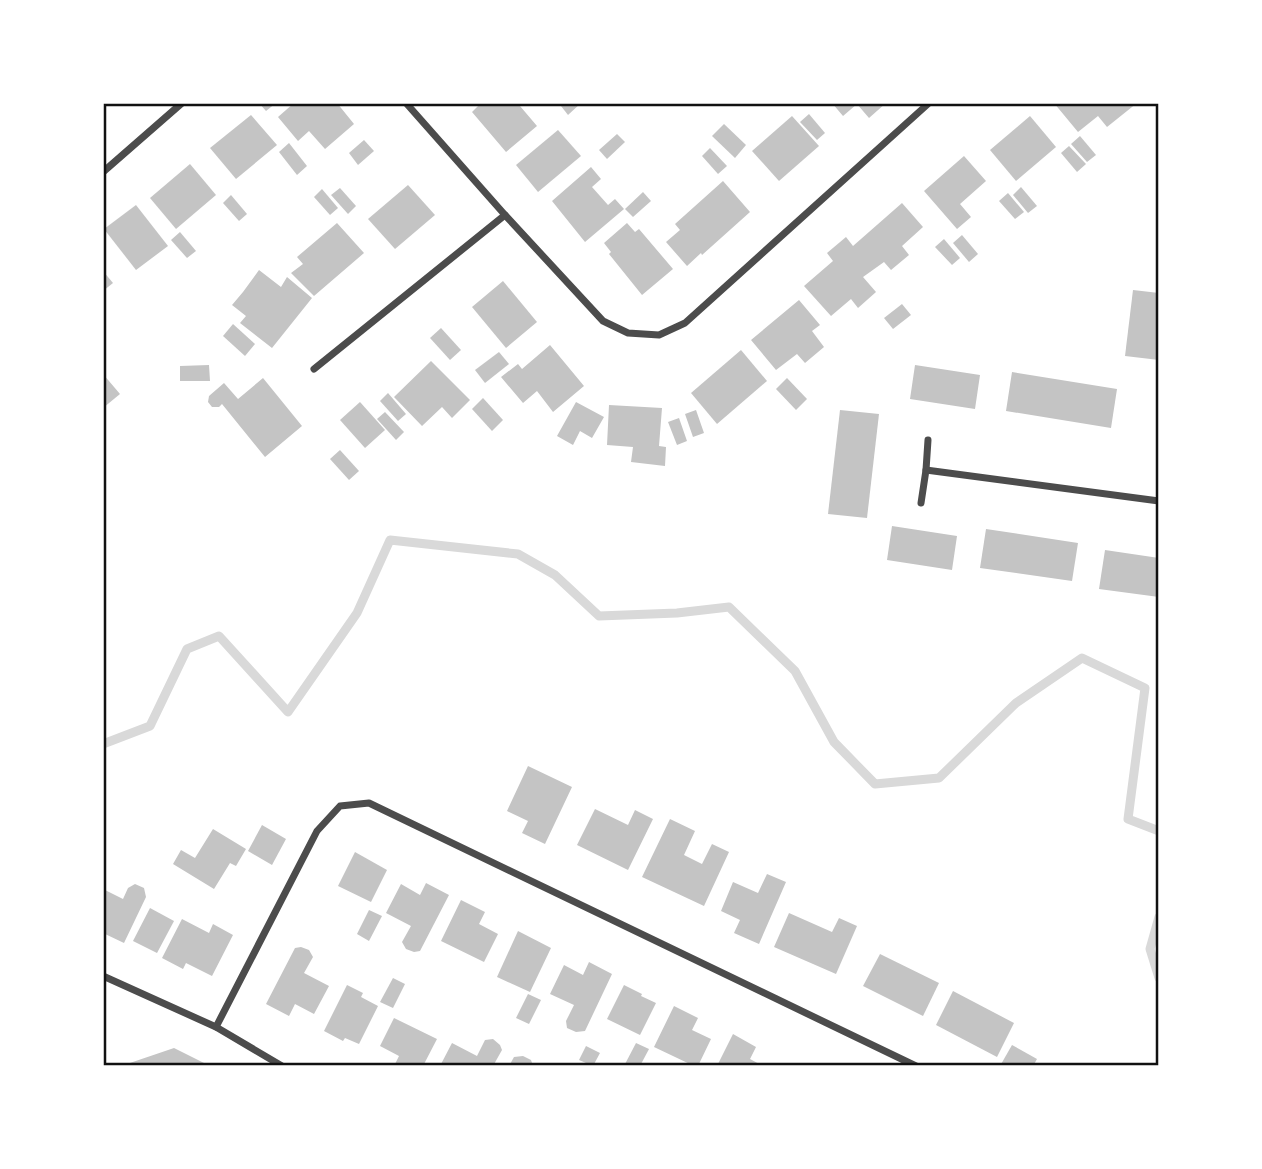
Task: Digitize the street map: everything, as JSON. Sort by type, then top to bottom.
[{"type":"street","points":[[103,172],[182,103]]},
{"type":"street","points":[[406,103],[603,321],[628,333],[659,335],[685,323],[929,103]]},
{"type":"street","points":[[314,369],[505,215]]},
{"type":"street","points":[[921,503],[928,440]]},
{"type":"street","points":[[926,470],[1159,501]]},
{"type":"street","points":[[216,1027],[317,831],[340,806],[369,803],[916,1066]]},
{"type":"street","points":[[103,975],[216,1027],[282,1066]]},
{"type":"building","points":[[259,103],[276,103],[266,111]]},
{"type":"building","points":[[294,103],[337,103],[354,124],[325,149],[309,131],[298,141],[278,117]]},
{"type":"building","points":[[481,103],[523,103],[520,106],[537,126],[506,152],[472,112]]},
{"type":"building","points":[[564,103],[581,103],[568,115],[561,106]]},
{"type":"building","points":[[832,103],[886,103],[869,118],[857,104],[843,116]]},
{"type":"building","points":[[1054,103],[1137,103],[1107,127],[1098,116],[1078,132]]},
{"type":"building","points":[[809,114],[825,133],[817,140],[800,122]]},
{"type":"building","points":[[251,115],[277,145],[236,179],[210,148]]},
{"type":"building","points":[[792,116],[819,146],[779,181],[752,151]]},
{"type":"building","points":[[1030,116],[1056,147],[1016,181],[990,150]]},
{"type":"building","points":[[724,124],[746,145],[735,158],[712,136]]},
{"type":"building","points":[[558,130],[581,156],[538,192],[516,165]]},
{"type":"building","points":[[617,134],[625,142],[607,159],[599,150]]},
{"type":"building","points":[[1080,136],[1096,155],[1087,162],[1071,144]]},
{"type":"building","points":[[364,140],[374,151],[358,165],[349,153]]},
{"type":"building","points":[[289,143],[307,166],[297,175],[279,152]]},
{"type":"building","points":[[1069,146],[1086,164],[1077,172],[1061,153]]},
{"type":"building","points":[[710,148],[727,166],[718,174],[702,156]]},
{"type":"building","points":[[964,156],[986,181],[960,204],[971,217],[957,229],[924,191]]},
{"type":"building","points":[[190,164],[216,195],[176,229],[150,198]]},
{"type":"building","points":[[591,167],[601,179],[592,187],[608,205],[615,199],[624,209],[585,242],[552,201]]},
{"type":"building","points":[[723,181],[750,212],[687,266],[666,242],[680,230],[675,224]]},
{"type":"building","points":[[408,185],[435,215],[395,249],[368,219]]},
{"type":"building","points":[[1021,187],[1037,206],[1028,213],[1013,195]]},
{"type":"building","points":[[340,188],[356,206],[348,214],[331,195]]},
{"type":"building","points":[[322,189],[338,208],[330,215],[314,197]]},
{"type":"building","points":[[643,192],[651,201],[633,217],[625,209]]},
{"type":"building","points":[[1008,193],[1024,212],[1015,219],[999,201]]},
{"type":"building","points":[[231,195],[247,214],[239,221],[223,203]]},
{"type":"building","points":[[902,203],[923,227],[902,246],[909,255],[891,270],[884,262],[863,277],[876,292],[858,308],[851,299],[831,316],[804,286],[833,261],[827,253],[846,237],[853,246]]},
{"type":"building","points":[[136,205],[168,246],[136,270],[104,229]]},
{"type":"building","points":[[337,223],[364,253],[314,296],[291,273],[303,264],[297,257]]},
{"type":"building","points":[[627,223],[635,232],[639,229],[673,269],[642,295],[609,254],[611,252],[604,243]]},
{"type":"building","points":[[180,232],[196,251],[187,258],[171,240]]},
{"type":"building","points":[[962,235],[978,254],[969,262],[953,243]]},
{"type":"building","points":[[944,239],[960,258],[952,265],[935,247]]},
{"type":"building","points":[[259,270],[281,287],[287,277],[312,298],[272,348],[240,323],[246,316],[232,305]]},
{"type":"building","points":[[103,271],[113,283],[103,291]]},
{"type":"building","points":[[503,281],[537,322],[506,348],[472,307]]},
{"type":"building","points":[[1133,290],[1159,293],[1159,360],[1125,356]]},
{"type":"building","points":[[799,300],[820,325],[812,331],[824,347],[805,363],[797,354],[776,370],[751,340]]},
{"type":"building","points":[[902,304],[911,315],[893,329],[884,318]]},
{"type":"building","points":[[233,324],[255,344],[245,356],[223,336]]},
{"type":"building","points":[[441,328],[461,350],[450,360],[430,338]]},
{"type":"building","points":[[550,345],[584,386],[553,412],[537,391],[523,403],[501,377],[518,364],[522,369]]},
{"type":"building","points":[[741,350],[767,381],[717,424],[691,393]]},
{"type":"building","points":[[499,352],[509,364],[485,383],[475,370]]},
{"type":"building","points":[[431,361],[470,400],[452,418],[442,407],[422,426],[394,397]]},
{"type":"building","points":[[209,365],[210,381],[180,381],[180,366]]},
{"type":"building","points":[[915,365],[980,375],[975,409],[910,399]]},
{"type":"building","points":[[1012,372],[1117,389],[1111,428],[1006,411]]},
{"type":"building","points":[[103,374],[120,394],[103,408]]},
{"type":"building","points":[[263,378],[302,426],[265,457],[222,404],[212,407],[208,402],[209,396],[224,383],[238,399]]},
{"type":"building","points":[[787,378],[807,399],[796,410],[776,389]]},
{"type":"building","points":[[388,393],[406,414],[398,421],[380,401]]},
{"type":"building","points":[[483,398],[503,420],[492,431],[472,409]]},
{"type":"building","points":[[360,402],[385,430],[365,448],[340,420]]},
{"type":"building","points":[[576,402],[604,417],[592,438],[580,431],[573,445],[557,436]]},
{"type":"building","points":[[609,405],[662,408],[659,446],[666,447],[665,466],[631,462],[633,447],[607,445]]},
{"type":"building","points":[[696,410],[704,433],[693,437],[685,414]]},
{"type":"building","points":[[840,410],[879,414],[867,518],[828,514]]},
{"type":"building","points":[[385,412],[404,432],[396,440],[377,419]]},
{"type":"building","points":[[679,418],[687,441],[677,445],[668,422]]},
{"type":"building","points":[[340,450],[359,471],[349,480],[330,459]]},
{"type":"building","points":[[892,526],[957,536],[952,570],[887,560]]},
{"type":"building","points":[[986,529],[1078,543],[1072,581],[980,568]]},
{"type":"building","points":[[1105,550],[1159,558],[1159,597],[1099,589]]},
{"type":"building","points":[[528,766],[572,787],[545,844],[522,833],[528,821],[507,811]]},
{"type":"building","points":[[595,809],[628,825],[635,810],[653,819],[628,870],[577,845]]},
{"type":"building","points":[[670,819],[695,831],[684,855],[702,864],[712,844],[729,852],[704,906],[642,877]]},
{"type":"building","points":[[262,825],[286,839],[272,865],[248,851]]},
{"type":"building","points":[[213,829],[246,849],[236,866],[230,863],[214,889],[173,864],[181,850],[195,858]]},
{"type":"building","points":[[355,852],[387,870],[371,902],[338,886]]},
{"type":"building","points":[[767,874],[786,882],[759,944],[734,933],[740,920],[721,911],[733,882],[758,893]]},
{"type":"building","points":[[426,883],[449,895],[420,951],[414,952],[406,949],[402,942],[411,926],[386,913],[401,884],[420,895]]},
{"type":"building","points":[[135,884],[144,888],[146,897],[124,943],[103,933],[103,889],[123,899],[128,888]]},
{"type":"building","points":[[461,900],[485,912],[479,924],[498,934],[484,962],[441,941]]},
{"type":"building","points":[[150,908],[174,921],[157,953],[133,941]]},
{"type":"building","points":[[369,910],[382,916],[369,941],[357,934]]},
{"type":"building","points":[[789,913],[832,932],[839,918],[857,926],[836,974],[774,947]]},
{"type":"building","points":[[182,919],[209,933],[213,924],[233,935],[212,976],[186,963],[183,969],[162,958]]},
{"type":"building","points":[[518,931],[551,948],[530,992],[497,977]]},
{"type":"building","points":[[295,948],[309,950],[313,957],[304,973],[329,986],[314,1014],[295,1004],[289,1016],[266,1004]]},
{"type":"building","points":[[880,954],[939,983],[923,1016],[863,986]]},
{"type":"building","points":[[589,962],[612,974],[585,1031],[576,1032],[567,1028],[566,1021],[574,1005],[550,994],[564,965],[583,975]]},
{"type":"building","points":[[393,978],[405,984],[393,1008],[380,1002]]},
{"type":"building","points":[[347,985],[363,993],[361,997],[378,1006],[359,1044],[345,1038],[343,1041],[324,1031]]},
{"type":"building","points":[[624,985],[656,1003],[640,1035],[607,1019]]},
{"type":"building","points":[[953,991],[1014,1023],[997,1057],[936,1025]]},
{"type":"building","points":[[528,994],[541,1000],[529,1024],[516,1018]]},
{"type":"building","points":[[674,1006],[698,1018],[692,1030],[711,1039],[698,1066],[654,1047]]},
{"type":"building","points":[[394,1018],[437,1039],[423,1066],[394,1066],[399,1056],[380,1046]]},
{"type":"building","points":[[733,1034],[756,1047],[750,1059],[763,1066],[717,1066]]},
{"type":"building","points":[[493,1039],[502,1050],[493,1066],[440,1066],[452,1043],[477,1056],[485,1040]]},
{"type":"building","points":[[636,1043],[649,1049],[640,1066],[624,1066]]},
{"type":"building","points":[[1012,1045],[1037,1059],[1033,1066],[1000,1066]]},
{"type":"building","points":[[586,1046],[600,1053],[593,1066],[579,1060]]},
{"type":"building","points":[[174,1048],[210,1066],[124,1066],[124,1065]]},
{"type":"building","points":[[523,1056],[531,1060],[533,1066],[509,1066],[514,1057]]},
{"type":"waterway","points":[[103,744],[150,726],[187,649],[219,636],[288,712],[357,613],[390,540],[518,554],[555,575],[599,616],[677,613],[729,607],[795,671],[834,742],[875,784],[939,778],[1016,703],[1082,658],[1145,688],[1128,819],[1159,831]]},
{"type":"waterway","points":[[1159,917],[1150,949],[1159,978]]}]
